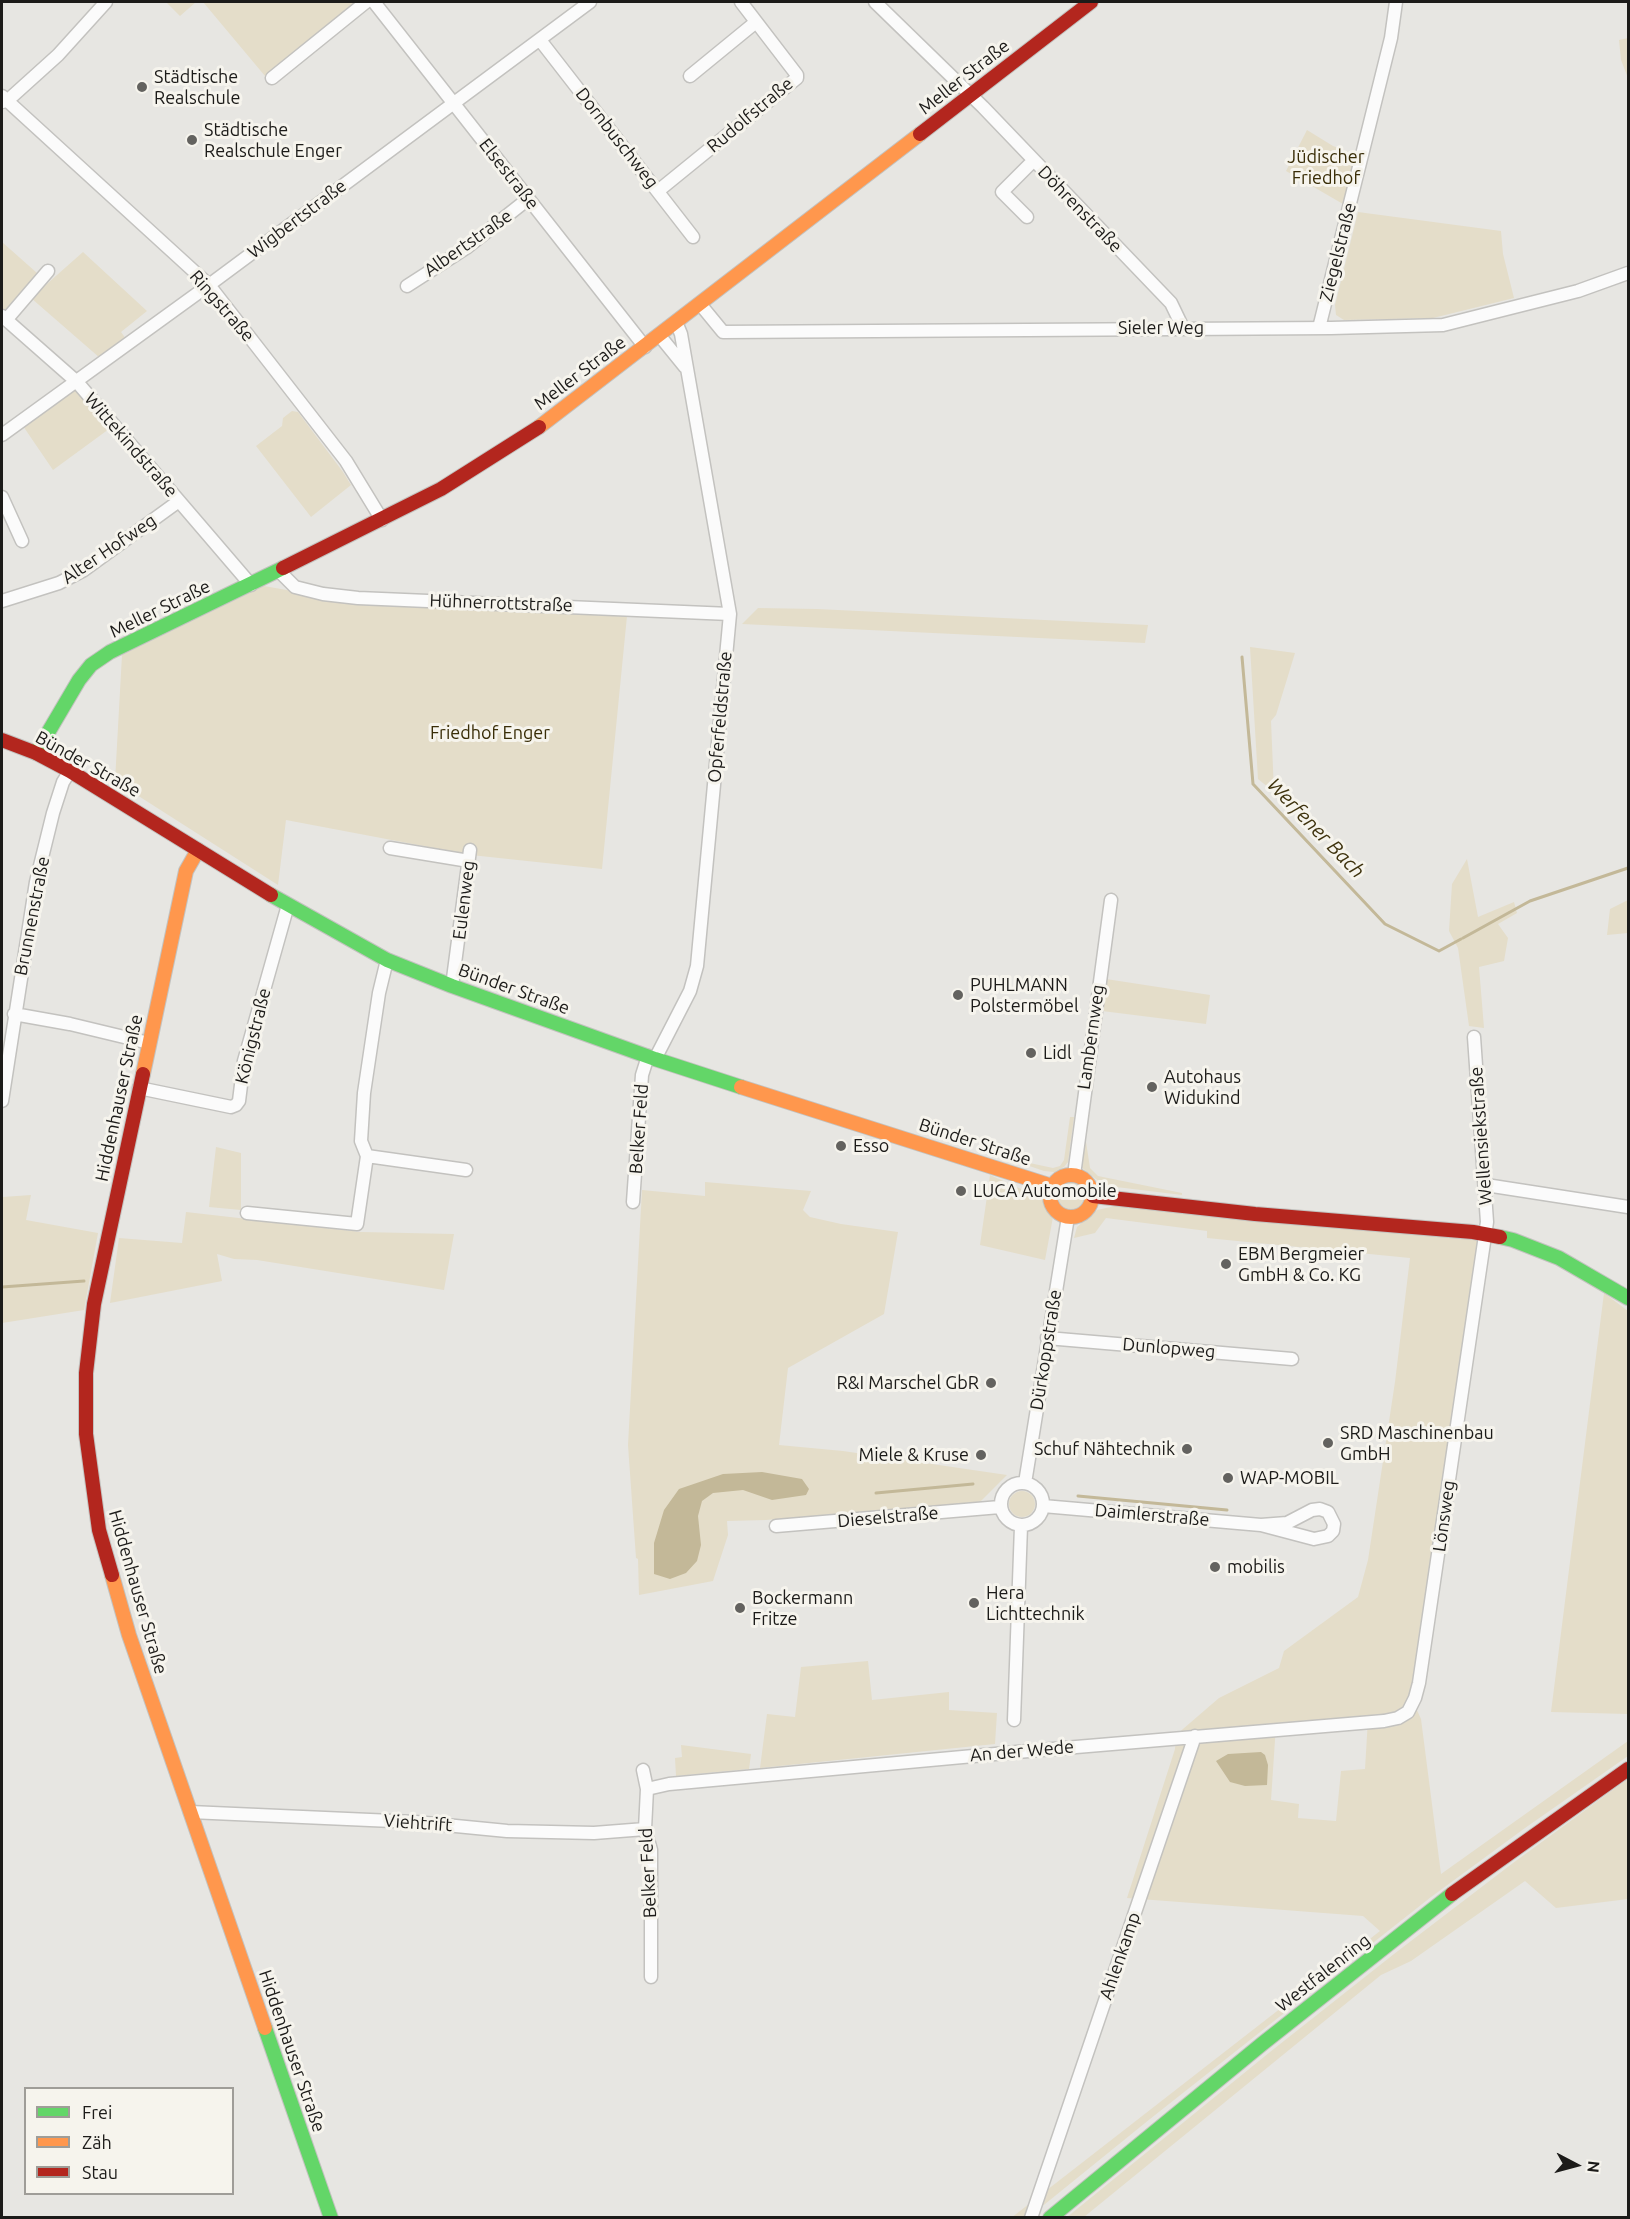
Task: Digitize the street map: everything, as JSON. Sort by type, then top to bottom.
[{"type":"street","points":[[4,100],[58,55],[106,2]]},
{"type":"street","points":[[272,78],[366,2]]},
{"type":"street","name":"Elsestraße","points":[[374,2],[645,347]]},
{"type":"street","name":"Wigbertstraße","points":[[2,435],[590,2]]},
{"type":"street","name":"Rudolfstraße","points":[[658,190],[797,78],[741,2]]},
{"type":"street","name":"Döhrenstraße","points":[[875,2],[969,96],[983,107],[1171,303],[1183,328]]},
{"type":"street","name":"Meller Straße","points":[[42,757],[53,747],[60,716],[79,680],[91,665],[110,652],[279,572],[441,489],[540,426],[1091,2]]},
{"type":"street","name":"Ziegelstraße","points":[[1319,328],[1391,38],[1396,2]]},
{"type":"street","points":[[690,76],[756,22]]},
{"type":"street","name":"Dornbuschweg","points":[[540,40],[693,237]]},
{"type":"street","name":"Ringstraße","points":[[4,100],[208,285],[346,461],[382,520]]},
{"type":"street","points":[[1027,217],[1002,192],[1033,161]]},
{"type":"street","name":"Albertstraße","points":[[407,286],[466,248],[528,199]]},
{"type":"street","points":[[4,318],[48,272]]},
{"type":"street","name":"Sieler Weg","points":[[700,304],[723,332],[1443,325],[1578,291],[1629,273]]},
{"type":"street","name":"Wittekindstraße","points":[[4,318],[77,382],[251,585]]},
{"type":"street","name":"Opferfeldstraße","points":[[652,1057],[690,991],[697,966],[730,614],[681,334],[676,322]]},
{"type":"street","name":"Opferfeldstraße","points":[[660,335],[687,370]]},
{"type":"street","points":[[2,497],[22,541]]},
{"type":"street","name":"Alter Hofweg","points":[[2,601],[60,584],[84,570],[178,501]]},
{"type":"street","name":"Hühnerrottstraße","points":[[279,572],[295,586],[323,594],[358,598],[730,614]]},
{"type":"street","name":"Bünder Straße","points":[[2,740],[70,771],[288,905],[387,960],[652,1057],[1052,1186]]},
{"type":"street","name":"Brunnenstraße","points":[[2,1101],[6,1036],[14,1014],[36,882],[53,813],[63,782],[70,771]]},
{"type":"street","name":"Eulenweg","points":[[390,849],[469,856],[453,986]]},
{"type":"street","name":"Hiddenhauser Straße","points":[[198,850],[186,871],[94,1304],[86,1372],[86,1434],[99,1530],[129,1635],[331,2217]]},
{"type":"street","name":"Lambernweg","points":[[1074,1175],[1111,900]]},
{"type":"street","name":"Königstraße","points":[[139,1088],[231,1107],[236,1105],[239,1101],[244,1060],[288,905]]},
{"type":"street","points":[[247,1213],[357,1224],[367,1156],[361,1142],[364,1093],[379,993],[387,960]]},
{"type":"street","points":[[14,1014],[70,1024],[149,1043]]},
{"type":"street","name":"Wellensiekstraße","points":[[1474,1037],[1486,1185],[1486,1235]]},
{"type":"street","name":"Belker Feld","points":[[633,1202],[642,1075],[652,1057]]},
{"type":"street","points":[[367,1156],[466,1170]]},
{"type":"street","points":[[1074,1175],[1089,1184],[1093,1196],[1091,1203],[1082,1214],[1068,1217],[1062,1215],[1053,1206],[1050,1199],[1052,1186],[1061,1177],[1074,1175]]},
{"type":"street","points":[[1486,1185],[1629,1207]]},
{"type":"street","points":[[1093,1196],[1263,1215],[1473,1232],[1513,1240],[1559,1258],[1629,1298]]},
{"type":"street","name":"Dürkoppstraße","points":[[1025,1483],[1068,1217]]},
{"type":"street","name":"Lönsweg","points":[[1398,1718],[1408,1712],[1419,1683],[1486,1235]]},
{"type":"street","name":"Dunlopweg","points":[[1047,1338],[1292,1359]]},
{"type":"street","points":[[1025,1483],[1036,1488],[1043,1500],[1043,1506],[1038,1518],[1021,1526],[1005,1518],[1000,1507],[1002,1494],[1006,1489],[1012,1485],[1025,1483]]},
{"type":"street","name":"Daimlerstraße","points":[[1043,1506],[1261,1525],[1287,1523],[1311,1510],[1320,1509],[1328,1512],[1334,1524],[1333,1531],[1328,1536],[1314,1539],[1261,1525]]},
{"type":"street","name":"Dieselstraße","points":[[776,1526],[1000,1507]]},
{"type":"street","points":[[1014,1720],[1021,1526]]},
{"type":"street","name":"An der Wede","points":[[648,1789],[669,1784],[1398,1718]]},
{"type":"street","name":"Ahlenkamp","points":[[1031,2217],[1195,1736]]},
{"type":"street","name":"Westfalenring","points":[[1050,2217],[1262,2044],[1451,1895],[1629,1768]]},
{"type":"street","name":"Belker Feld","points":[[643,1770],[648,1789],[645,1829],[651,1850],[651,1977]]},
{"type":"street","name":"Viehtrift","points":[[190,1812],[415,1822],[507,1831],[594,1833],[645,1829]]},
{"type":"green space","points":[[166,2],[196,2],[180,16]]},
{"type":"green space","points":[[203,2],[357,2],[265,76]]},
{"type":"green space","points":[[1628,38],[1628,78],[1621,60],[1619,40]]},
{"type":"green space","name":"Jüdischer Friedhof","points":[[1307,130],[1333,146],[1355,154],[1343,204],[1286,171]]},
{"type":"green space","points":[[1358,212],[1501,231],[1503,254],[1514,298],[1433,318],[1344,320],[1336,315],[1335,305]]},
{"type":"green space","points":[[2,242],[37,273],[38,277],[5,312],[2,309]]},
{"type":"green space","points":[[83,252],[147,311],[121,332],[126,339],[100,358],[31,298]]},
{"type":"green space","points":[[75,389],[109,429],[53,470],[23,426]]},
{"type":"green space","points":[[292,411],[298,412],[351,485],[311,517],[256,446],[282,426],[283,418]]},
{"type":"green space","name":"Friedhof Enger","points":[[264,586],[354,602],[627,616],[602,869],[471,855],[286,820],[278,885],[115,781],[122,655]]},
{"type":"green space","points":[[758,608],[1148,625],[1145,643],[742,624]]},
{"type":"green space","points":[[1250,647],[1295,653],[1276,715],[1271,721],[1274,792],[1258,779]]},
{"type":"green space","points":[[1467,859],[1478,917],[1514,902],[1517,913],[1498,924],[1508,938],[1504,961],[1479,967],[1484,1028],[1469,1026],[1458,948],[1449,931],[1452,884]]},
{"type":"green space","points":[[1628,900],[1628,933],[1607,935],[1610,909]]},
{"type":"green space","points":[[1106,979],[1210,995],[1206,1024],[1102,1011]]},
{"type":"green space","points":[[1070,1117],[1074,1117],[1068,1162],[1064,1167],[1054,1172],[1044,1171],[1006,1158],[1053,1168],[1060,1166],[1064,1160]]},
{"type":"green space","points":[[1085,1135],[1090,1168],[1098,1176],[1182,1193],[1182,1195],[1108,1186],[1101,1183],[1081,1167]]},
{"type":"green space","points":[[216,1147],[241,1153],[241,1210],[209,1207]]},
{"type":"green space","points":[[990,1175],[1041,1198],[1053,1217],[1045,1260],[980,1245]]},
{"type":"green space","points":[[705,1182],[811,1191],[803,1210],[810,1217],[898,1232],[884,1314],[788,1368],[779,1445],[843,1451],[1007,1475],[980,1502],[766,1520],[727,1521],[728,1535],[713,1581],[639,1595],[628,1445],[642,1190],[705,1196]]},
{"type":"green space","points":[[1071,1183],[1080,1187],[1084,1196],[1080,1205],[1071,1209],[1062,1205],[1058,1196],[1062,1187]]},
{"type":"green space","points":[[31,1195],[26,1220],[98,1233],[84,1310],[2,1323],[3,1197]]},
{"type":"green space","points":[[1115,1206],[1475,1238],[1478,1243],[1411,1697],[1421,1719],[1441,1874],[1628,1741],[1628,1756],[1431,1897],[1029,2217],[1011,2218],[1380,1931],[1363,1916],[1127,1898],[1175,1749],[1176,1735],[1219,1698],[1279,1668],[1284,1651],[1358,1597],[1368,1560],[1395,1382],[1410,1258],[1207,1238],[1207,1231],[1106,1218],[1095,1233],[1074,1238],[1077,1227],[1097,1210]],"holes":[[[1368,1719],[1365,1769],[1341,1771],[1336,1821],[1298,1818],[1299,1804],[1271,1800],[1276,1725]]]},
{"type":"green space","points":[[186,1212],[361,1232],[454,1234],[444,1290],[257,1260],[234,1259],[217,1254],[222,1281],[110,1303],[119,1238],[182,1243]]},
{"type":"green space","points":[[1604,1293],[1628,1311],[1628,1714],[1551,1712]]},
{"type":"green space","points":[[1022,1491],[1031,1495],[1035,1504],[1031,1513],[1022,1517],[1013,1513],[1009,1504],[1013,1495]]},
{"type":"green space","points":[[868,1661],[872,1700],[949,1692],[949,1710],[997,1713],[995,1744],[760,1768],[767,1714],[795,1717],[801,1667]]},
{"type":"green space","points":[[681,1745],[751,1754],[749,1769],[676,1776],[675,1758],[682,1757]]},
{"type":"green space","points":[[1628,1779],[1628,1899],[1556,1908],[1525,1881],[1411,1961],[1381,1975],[1084,2217],[1066,2218],[1394,1954]]},
{"type":"shaded area","points":[[762,1472],[802,1479],[809,1489],[806,1495],[772,1500],[743,1490],[713,1493],[702,1501],[698,1516],[701,1545],[697,1561],[686,1573],[670,1579],[654,1574],[654,1543],[664,1510],[679,1489],[723,1474]]},
{"type":"shaded area","points":[[1261,1752],[1265,1755],[1268,1765],[1267,1785],[1245,1786],[1230,1782],[1216,1761],[1228,1754]]},
{"type":"waterway","name":"Werfener Bach","points":[[1242,657],[1253,784],[1385,924],[1439,951],[1461,939]]},
{"type":"waterway","name":"Werfener Bach","points":[[1463,938],[1530,901],[1628,868]]},
{"type":"waterway","points":[[2,1287],[84,1281]]},
{"type":"waterway","points":[[876,1493],[973,1484]]},
{"type":"waterway","points":[[1078,1496],[1227,1510]]},
{"type":"traffic: fast","points":[[36,753],[79,680],[91,665],[110,652],[283,568]]},
{"type":"traffic: fast","points":[[271,895],[387,960],[452,986],[655,1059],[741,1087]]},
{"type":"traffic: fast","points":[[1500,1237],[1559,1258],[1628,1298]]},
{"type":"traffic: fast","points":[[1050,2218],[1262,2044],[1452,1894]]},
{"type":"traffic: fast","points":[[265,2028],[331,2218]]},
{"type":"traffic: slow","points":[[539,427],[920,134]]},
{"type":"traffic: slow","points":[[143,1074],[186,871],[198,850]]},
{"type":"traffic: slow","points":[[741,1087],[1052,1186]]},
{"type":"traffic: slow","points":[[1071,1175],[1086,1181],[1092,1196],[1086,1211],[1071,1217],[1056,1211],[1050,1196],[1056,1181],[1071,1175]]},
{"type":"traffic: slow","points":[[112,1575],[129,1635],[265,2028]]},
{"type":"traffic: jam","points":[[920,134],[1091,2]]},
{"type":"traffic: jam","points":[[283,568],[441,489],[539,427]]},
{"type":"traffic: jam","points":[[2,740],[36,753],[70,771],[271,895]]},
{"type":"traffic: jam","points":[[112,1575],[99,1530],[86,1434],[86,1373],[94,1304],[143,1074]]},
{"type":"traffic: jam","points":[[1093,1196],[1255,1214],[1473,1232],[1500,1237]]},
{"type":"traffic: jam","points":[[1452,1894],[1628,1769]]},
{"type":"place","name":"Städtische Realschule","points":[[142,87]]},
{"type":"place","name":"Städtische Realschule Enger","points":[[192,140]]},
{"type":"place","name":"PUHLMANN Polstermöbel","points":[[958,995]]},
{"type":"place","name":"Lidl","points":[[1031,1053]]},
{"type":"place","name":"Autohaus Widukind","points":[[1152,1087]]},
{"type":"place","name":"Esso","points":[[841,1146]]},
{"type":"place","name":"LUCA Automobile","points":[[961,1191]]},
{"type":"place","name":"EBM Bergmeier GmbH & Co. KG","points":[[1226,1264]]},
{"type":"place","name":"R&I Marschel GbR","points":[[991,1383]]},
{"type":"place","name":"SRD Maschinenbau GmbH","points":[[1328,1443]]},
{"type":"place","name":"Schuf Nähtechnik","points":[[1187,1449]]},
{"type":"place","name":"Miele & Kruse","points":[[981,1455]]},
{"type":"place","name":"WAP-MOBIL","points":[[1228,1478]]},
{"type":"place","name":"mobilis","points":[[1215,1567]]},
{"type":"place","name":"Hera Lichttechnik","points":[[974,1603]]},
{"type":"place","name":"Bockermann Fritze","points":[[740,1608]]}]
